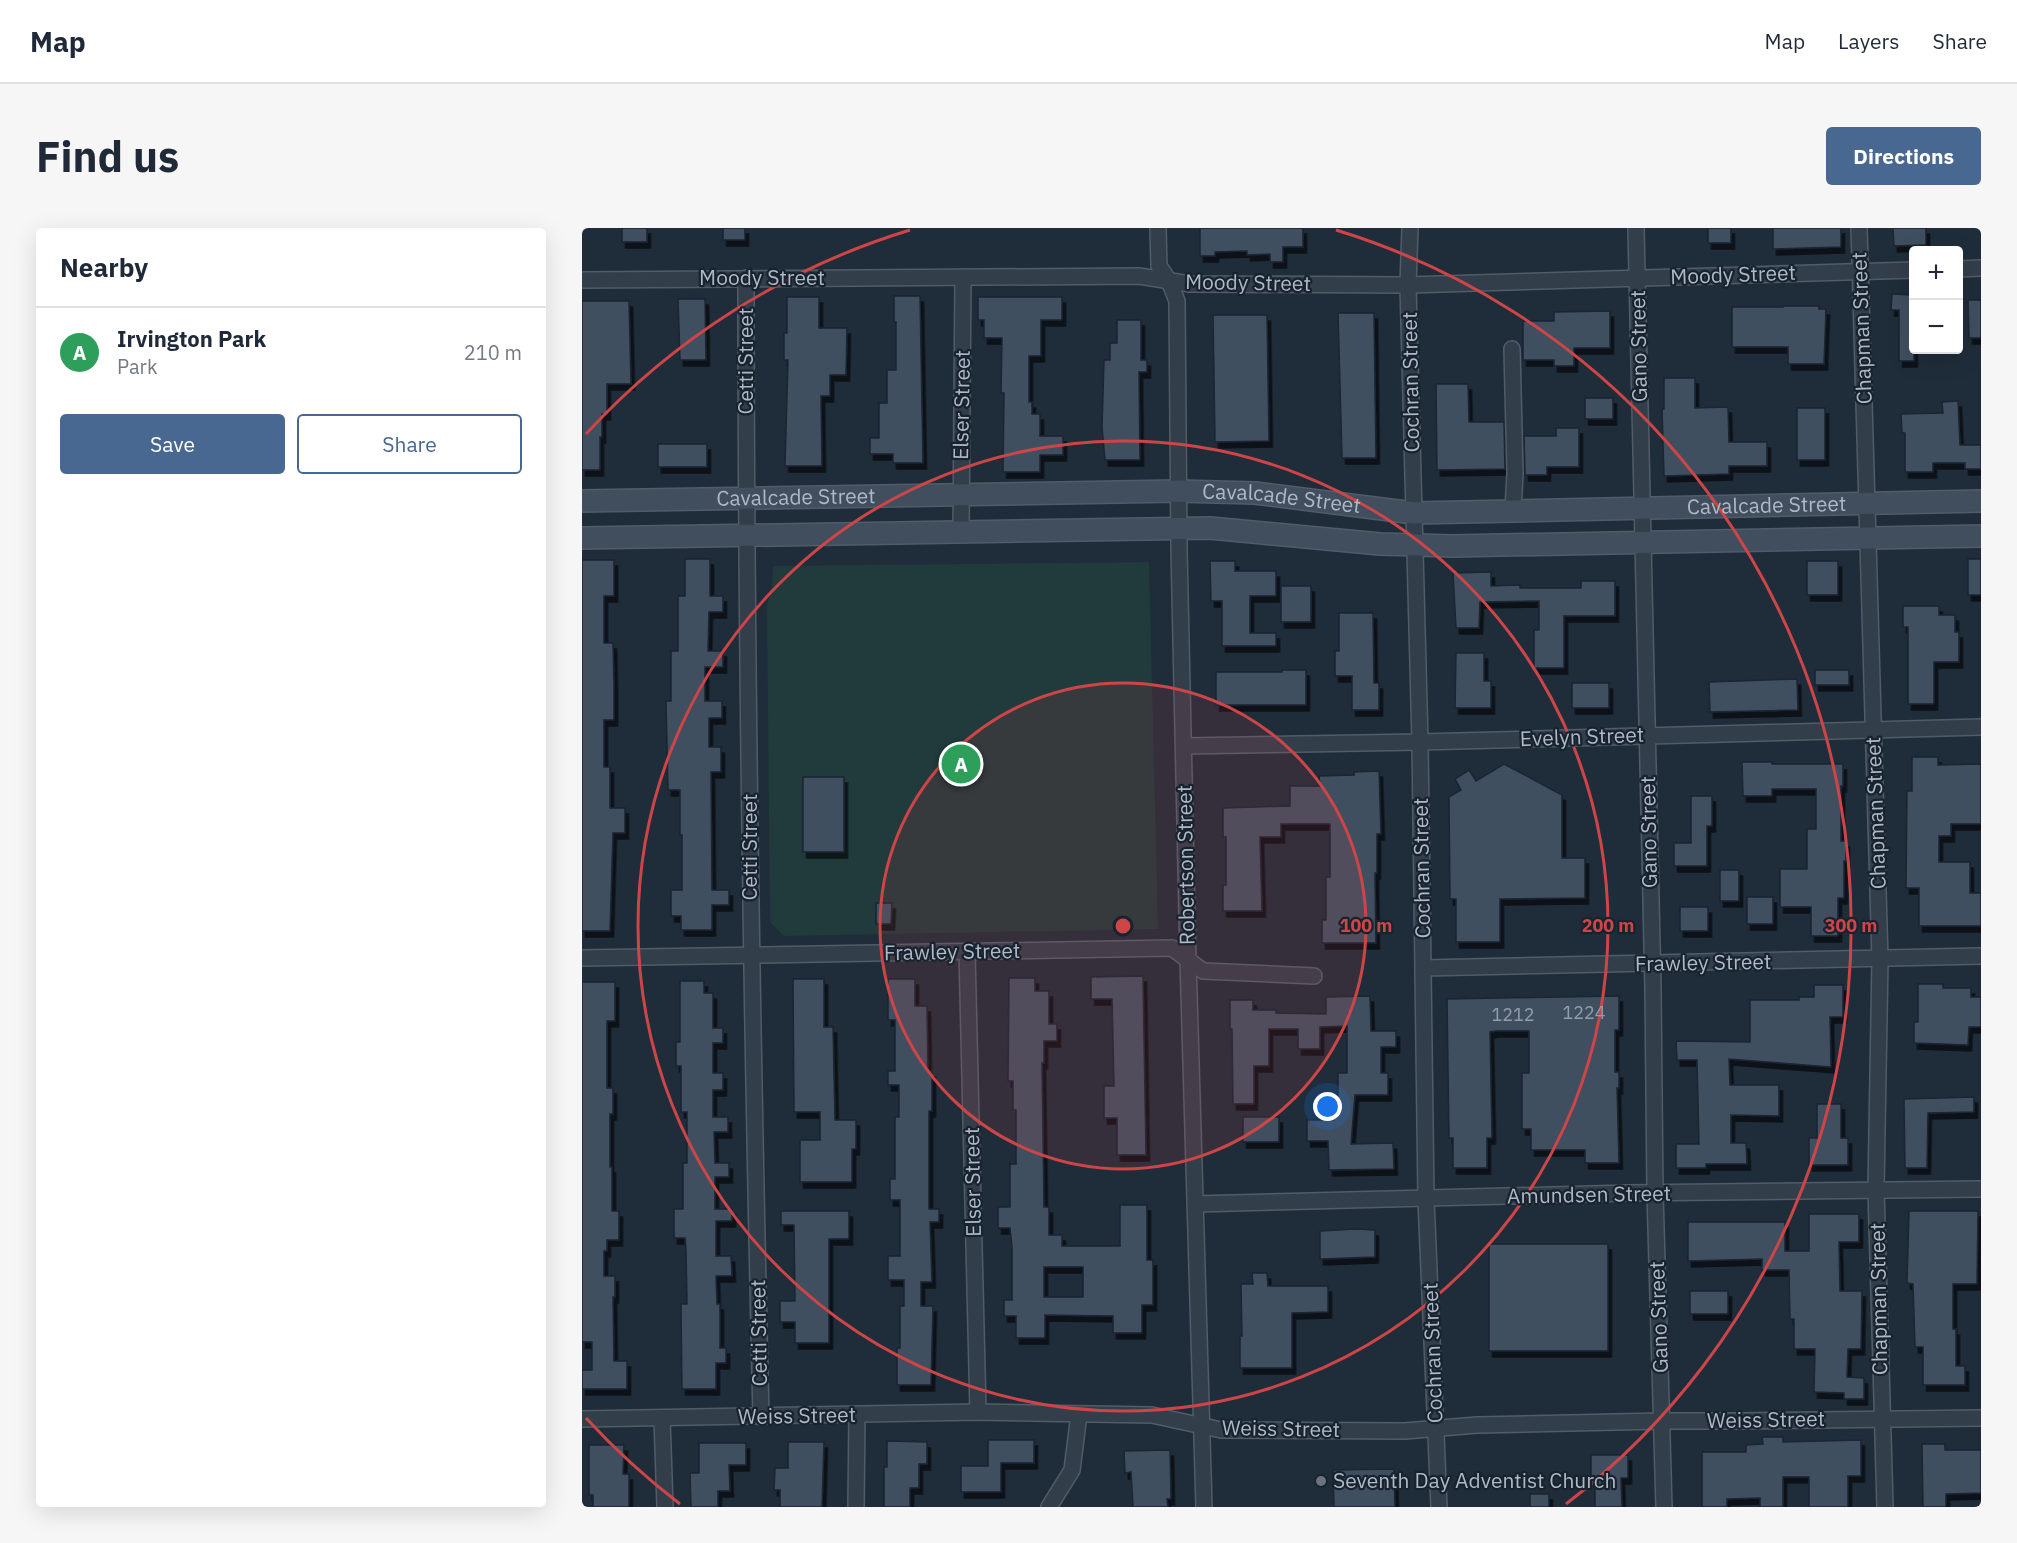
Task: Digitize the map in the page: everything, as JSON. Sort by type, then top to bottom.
[{"type":"main road","name":"Cavalcade Street","points":[[582,501],[1178,491],[1255,493],[1414,513],[1981,501]]},
{"type":"main road","name":"Cavalcade Street","points":[[582,537],[1210,528],[1415,546],[1981,536]]},
{"type":"street","name":"Robertson Street","points":[[1158,228],[1160,266],[1177,302],[1178,528],[1200,1426],[1204,1507]]},
{"type":"street","name":"Cochran Street","points":[[1410,228],[1408,285],[1420,742],[1426,1199],[1439,1507]]},
{"type":"street","name":"Gano Street","points":[[1636,228],[1653,963],[1655,1192],[1664,1507]]},
{"type":"street","name":"Chapman Street","points":[[1859,228],[1880,960],[1876,1189],[1885,1507]]},
{"type":"street","points":[[1963,269],[1981,268]]},
{"type":"street","name":"Moody Street","points":[[582,280],[1139,276],[1190,284],[1408,285],[1909,270]]},
{"type":"street","name":"Elser Street","points":[[961,532],[963,277]]},
{"type":"street","name":"Cetti Street","points":[[746,278],[746,535],[751,955],[760,1417]]},
{"type":"street","points":[[1512,349],[1515,473],[1513,511]]},
{"type":"street","name":"Evelyn Street","points":[[1184,746],[1981,727]]},
{"type":"street","name":"Frawley Street","points":[[582,958],[1172,948],[1203,971],[1314,976]]},
{"type":"street","name":"Elser Street","points":[[967,952],[978,1412]]},
{"type":"street","name":"Frawley Street","points":[[1424,968],[1880,960],[1981,956]]},
{"type":"street","name":"Amundsen Street","points":[[1196,1204],[1655,1192],[1981,1189]]},
{"type":"street","name":"Weiss Street","points":[[582,1419],[978,1412],[1152,1415],[1221,1430],[1405,1431],[1662,1421],[1981,1418]]},
{"type":"street","points":[[1049,1507],[1072,1470],[1079,1414]]},
{"type":"street","points":[[856,1507],[857,1415]]},
{"type":"street","points":[[662,1418],[665,1507]]},
{"type":"green space","points":[[1149,562],[1158,929],[784,936],[770,922],[767,606],[772,586],[773,566]]},
{"type":"building","points":[[622,228],[647,228],[647,242],[622,242]]},
{"type":"building","points":[[723,228],[745,228],[745,240],[723,240]]},
{"type":"building","points":[[1200,228],[1303,228],[1303,247],[1283,247],[1283,262],[1270,262],[1270,254],[1247,255],[1247,251],[1215,252],[1215,256],[1200,256]]},
{"type":"building","points":[[1708,228],[1731,228],[1731,243],[1708,243]]},
{"type":"building","points":[[1773,228],[1841,228],[1841,247],[1773,249]]},
{"type":"building","points":[[1893,228],[1926,228],[1926,245],[1894,246]]},
{"type":"building","points":[[1892,294],[1909,295],[1909,354],[1914,354],[1914,361],[1899,361],[1899,310],[1891,310]]},
{"type":"building","points":[[894,296],[920,296],[923,463],[893,463],[893,454],[870,454],[870,438],[879,438],[879,403],[887,403],[887,370],[896,370]]},
{"type":"building","points":[[787,297],[819,297],[819,328],[847,328],[846,375],[830,375],[830,396],[821,396],[822,466],[785,466],[788,360],[784,360],[784,333],[787,333]]},
{"type":"building","points":[[978,297],[1062,297],[1062,320],[1041,320],[1041,356],[1029,356],[1029,402],[1032,402],[1032,414],[1040,414],[1040,436],[1063,436],[1063,455],[1040,455],[1040,472],[1003,472],[1002,338],[984,338],[984,320],[978,320]]},
{"type":"building","points":[[678,299],[705,299],[706,360],[680,360]]},
{"type":"building","points":[[1968,300],[1981,300],[1981,338],[1969,338]]},
{"type":"building","points":[[582,301],[629,301],[631,384],[607,384],[607,414],[602,414],[602,437],[600,437],[600,470],[582,470]]},
{"type":"building","points":[[1819,306],[1819,309],[1826,309],[1824,364],[1788,364],[1788,347],[1732,347],[1732,307]]},
{"type":"building","points":[[1610,311],[1610,348],[1574,348],[1574,366],[1554,366],[1554,360],[1523,360],[1523,321],[1554,321],[1554,312]]},
{"type":"building","points":[[1338,313],[1374,313],[1376,458],[1342,458]]},
{"type":"building","points":[[1213,315],[1267,315],[1269,441],[1215,442]]},
{"type":"building","points":[[1117,320],[1141,320],[1141,360],[1147,360],[1147,372],[1139,372],[1140,460],[1105,460],[1102,427],[1104,360],[1110,360],[1110,343],[1117,343]]},
{"type":"building","points":[[1664,378],[1695,378],[1695,408],[1728,407],[1729,442],[1767,442],[1767,466],[1729,466],[1729,474],[1664,476],[1662,409],[1664,409]]},
{"type":"building","points":[[1436,384],[1468,384],[1469,422],[1504,422],[1505,469],[1437,470]]},
{"type":"building","points":[[1585,398],[1613,398],[1613,419],[1585,419]]},
{"type":"building","points":[[1958,401],[1960,445],[1981,445],[1981,469],[1965,469],[1965,463],[1933,463],[1933,472],[1905,472],[1905,433],[1902,433],[1901,414],[1943,413],[1942,402]]},
{"type":"building","points":[[1797,408],[1825,408],[1825,460],[1797,460]]},
{"type":"building","points":[[1556,428],[1579,428],[1579,467],[1547,467],[1547,475],[1525,475],[1524,436],[1556,436]]},
{"type":"building","points":[[658,444],[707,444],[707,467],[658,467]]},
{"type":"building","points":[[685,559],[710,559],[710,596],[723,596],[723,612],[709,612],[708,651],[723,651],[723,667],[705,667],[705,701],[722,701],[722,718],[709,718],[709,747],[721,747],[721,772],[711,772],[712,890],[729,890],[729,905],[712,905],[712,930],[681,930],[681,916],[671,916],[671,890],[682,890],[682,835],[680,835],[680,790],[668,790],[666,701],[671,701],[671,651],[678,651],[678,596],[685,596]]},
{"type":"building","points":[[1968,559],[1981,559],[1981,595],[1968,595]]},
{"type":"building","points":[[582,560],[614,560],[614,596],[604,596],[604,643],[613,643],[614,720],[604,720],[604,767],[610,767],[610,808],[625,808],[625,833],[613,833],[610,931],[582,931]]},
{"type":"building","points":[[1210,561],[1235,561],[1235,571],[1276,571],[1276,596],[1250,596],[1250,633],[1276,633],[1276,646],[1222,646],[1222,601],[1211,601]]},
{"type":"building","points":[[1807,561],[1838,561],[1838,595],[1807,595]]},
{"type":"building","points":[[1491,572],[1491,586],[1581,588],[1581,581],[1615,581],[1615,616],[1564,616],[1564,668],[1534,668],[1534,630],[1539,630],[1539,601],[1480,602],[1479,628],[1456,628],[1453,573]]},
{"type":"building","points":[[1281,586],[1311,586],[1311,622],[1281,622]]},
{"type":"building","points":[[1903,606],[1939,606],[1939,615],[1955,615],[1955,632],[1959,632],[1959,662],[1934,662],[1934,704],[1908,704],[1908,627],[1903,627]]},
{"type":"building","points":[[1339,613],[1373,613],[1374,683],[1379,683],[1379,710],[1352,710],[1352,676],[1335,676],[1335,651],[1339,651]]},
{"type":"building","points":[[1456,653],[1484,653],[1484,681],[1491,681],[1491,708],[1455,708]]},
{"type":"building","points":[[1282,670],[1306,670],[1306,705],[1216,705],[1216,672],[1282,672]]},
{"type":"building","points":[[1815,670],[1849,670],[1849,685],[1815,685]]},
{"type":"building","points":[[1797,679],[1798,710],[1710,712],[1709,682]]},
{"type":"building","points":[[1572,683],[1609,683],[1609,708],[1572,708]]},
{"type":"building","points":[[1912,757],[1938,757],[1938,765],[1981,764],[1981,824],[1951,824],[1951,836],[1939,836],[1939,862],[1970,862],[1970,893],[1981,893],[1981,926],[1919,926],[1919,888],[1906,888],[1907,791],[1912,791]]},
{"type":"building","points":[[1742,762],[1843,764],[1841,841],[1846,841],[1846,861],[1844,861],[1844,898],[1838,898],[1838,936],[1811,936],[1811,907],[1780,907],[1780,869],[1807,869],[1807,829],[1816,829],[1816,789],[1772,789],[1772,796],[1743,796]]},
{"type":"building","points":[[1504,764],[1562,795],[1562,858],[1585,858],[1585,898],[1500,899],[1500,942],[1456,942],[1456,899],[1450,899],[1449,797],[1461,790],[1455,779],[1469,770],[1476,781]]},
{"type":"building","points":[[1379,771],[1381,834],[1377,834],[1377,873],[1375,873],[1376,943],[1322,943],[1322,920],[1326,920],[1326,877],[1330,877],[1330,824],[1281,824],[1281,837],[1260,837],[1262,911],[1223,911],[1223,885],[1226,885],[1226,837],[1223,837],[1223,808],[1290,806],[1290,786],[1320,786],[1319,776],[1354,775],[1354,772]]},
{"type":"building","points":[[803,777],[844,777],[844,852],[803,852]]},
{"type":"building","points":[[1691,796],[1712,796],[1712,826],[1707,826],[1707,866],[1674,866],[1674,843],[1691,843]]},
{"type":"building","points":[[1720,870],[1739,870],[1739,901],[1720,901]]},
{"type":"building","points":[[1747,897],[1773,897],[1773,924],[1747,924]]},
{"type":"building","points":[[876,903],[892,903],[891,924],[876,924]]},
{"type":"building","points":[[1680,907],[1708,907],[1708,931],[1680,931]]},
{"type":"building","points":[[1143,976],[1146,1155],[1117,1155],[1117,1118],[1104,1118],[1104,1086],[1114,1086],[1112,999],[1091,999],[1091,977]]},
{"type":"building","points":[[1009,978],[1035,978],[1035,991],[1049,991],[1049,1024],[1057,1024],[1057,1041],[1044,1041],[1044,1063],[1042,1063],[1044,1207],[1049,1207],[1049,1235],[1062,1235],[1062,1246],[1120,1246],[1120,1205],[1147,1205],[1147,1260],[1153,1260],[1153,1305],[1142,1305],[1142,1333],[1113,1333],[1113,1316],[1045,1315],[1045,1338],[1016,1338],[1016,1316],[1004,1316],[1004,1300],[1012,1300],[1012,1247],[1010,1228],[998,1228],[998,1207],[1010,1207],[1010,1164],[1016,1164],[1016,1110],[1013,1110],[1013,1081],[1008,1081]],"holes":[[[1044,1267],[1083,1267],[1083,1297],[1044,1297]]]},
{"type":"building","points":[[793,979],[824,979],[824,1027],[833,1027],[835,1120],[856,1120],[856,1149],[852,1149],[852,1182],[800,1182],[800,1140],[820,1140],[820,1112],[794,1112]]},
{"type":"building","points":[[888,979],[915,979],[915,1006],[927,1006],[928,1071],[932,1071],[932,1111],[929,1111],[929,1209],[939,1209],[939,1222],[930,1222],[932,1282],[921,1282],[921,1306],[933,1306],[931,1385],[897,1385],[897,1348],[900,1348],[900,1306],[904,1306],[904,1280],[888,1280],[888,1256],[900,1256],[900,1200],[890,1200],[890,1179],[895,1179],[895,1117],[899,1117],[899,1085],[888,1085],[888,1071],[895,1071],[895,1020],[888,1020]]},
{"type":"building","points":[[680,981],[704,981],[704,993],[713,993],[713,1028],[723,1028],[723,1043],[713,1043],[713,1073],[723,1073],[723,1090],[713,1090],[713,1117],[728,1117],[728,1132],[714,1132],[715,1163],[729,1163],[729,1177],[715,1177],[715,1209],[732,1209],[732,1221],[716,1221],[716,1256],[731,1256],[732,1276],[716,1276],[717,1304],[720,1304],[720,1348],[726,1348],[726,1363],[716,1363],[716,1389],[682,1389],[681,1304],[687,1304],[686,1250],[685,1238],[674,1238],[674,1209],[683,1209],[683,1163],[687,1163],[687,1112],[681,1112],[681,1066],[676,1066],[676,1042],[680,1042]]},
{"type":"building","points":[[582,982],[615,982],[615,1021],[607,1021],[607,1088],[613,1088],[613,1114],[610,1114],[610,1167],[612,1167],[612,1211],[619,1211],[619,1240],[607,1240],[607,1251],[604,1251],[604,1276],[615,1276],[614,1361],[627,1361],[627,1389],[582,1389],[582,1370],[592,1370],[592,1342],[582,1342]]},
{"type":"building","points":[[1918,984],[1943,984],[1943,988],[1971,988],[1971,997],[1981,997],[1981,1027],[1969,1027],[1968,1045],[1914,1043],[1914,1022],[1918,1022]]},
{"type":"building","points":[[1814,985],[1843,985],[1843,1017],[1830,1017],[1831,1067],[1729,1059],[1730,1085],[1779,1085],[1779,1116],[1731,1115],[1731,1143],[1746,1143],[1747,1164],[1706,1164],[1706,1168],[1676,1168],[1676,1144],[1699,1144],[1697,1060],[1677,1060],[1676,1041],[1750,1042],[1750,1000],[1799,1000],[1799,997],[1814,997]]},
{"type":"building","points":[[1370,996],[1371,1031],[1396,1031],[1396,1047],[1381,1047],[1381,1073],[1388,1073],[1388,1095],[1355,1095],[1351,1144],[1393,1143],[1394,1169],[1329,1170],[1328,1141],[1307,1141],[1307,1120],[1334,1120],[1335,1108],[1338,1109],[1338,1073],[1347,1073],[1347,1026],[1320,1027],[1320,1049],[1298,1049],[1298,1029],[1269,1029],[1269,1066],[1254,1066],[1254,1104],[1233,1104],[1230,1000],[1253,1000],[1253,1010],[1326,1014],[1326,997]]},
{"type":"building","points":[[1619,996],[1619,1030],[1615,1030],[1615,1072],[1619,1072],[1619,1088],[1617,1088],[1619,1163],[1585,1163],[1585,1150],[1531,1150],[1531,1129],[1522,1129],[1522,1073],[1529,1073],[1529,1031],[1496,1031],[1490,1032],[1492,1138],[1487,1138],[1487,1168],[1453,1168],[1453,1138],[1449,1138],[1447,999]]},
{"type":"building","points":[[1974,1097],[1974,1112],[1928,1113],[1927,1168],[1905,1168],[1904,1099]]},
{"type":"building","points":[[1817,1104],[1841,1104],[1841,1138],[1848,1138],[1848,1165],[1809,1165],[1809,1138],[1817,1138]]},
{"type":"building","points":[[1243,1117],[1279,1117],[1279,1142],[1243,1142]]},
{"type":"building","points":[[781,1211],[849,1211],[849,1239],[829,1239],[829,1343],[795,1343],[795,1322],[780,1322],[780,1301],[795,1301],[794,1225],[781,1225]]},
{"type":"building","points":[[1909,1211],[1978,1211],[1977,1284],[1953,1284],[1956,1366],[1965,1366],[1965,1385],[1923,1385],[1923,1347],[1915,1347],[1913,1284],[1907,1283]]},
{"type":"building","points":[[1809,1214],[1859,1214],[1859,1242],[1839,1242],[1840,1291],[1862,1291],[1861,1349],[1848,1349],[1847,1377],[1864,1378],[1864,1399],[1844,1399],[1844,1393],[1814,1392],[1815,1349],[1794,1349],[1794,1319],[1790,1319],[1789,1270],[1762,1270],[1762,1259],[1688,1261],[1688,1222],[1785,1222],[1785,1251],[1809,1251]]},
{"type":"building","points":[[1375,1230],[1375,1257],[1320,1259],[1320,1231]]},
{"type":"building","points":[[1489,1244],[1608,1244],[1608,1351],[1489,1351]]},
{"type":"building","points":[[1252,1273],[1267,1273],[1268,1286],[1328,1286],[1328,1312],[1292,1313],[1292,1368],[1240,1368],[1241,1284],[1253,1284]]},
{"type":"building","points":[[1690,1291],[1728,1291],[1728,1314],[1690,1314]]},
{"type":"building","points":[[1762,1437],[1783,1437],[1783,1442],[1861,1440],[1861,1476],[1848,1476],[1848,1507],[1809,1507],[1809,1477],[1783,1477],[1783,1507],[1760,1507],[1760,1498],[1727,1499],[1727,1507],[1702,1507],[1702,1452],[1746,1452],[1746,1445],[1763,1444]]},
{"type":"building","points":[[988,1440],[1034,1440],[1034,1463],[1001,1463],[1001,1492],[961,1492],[961,1466],[988,1466]]},
{"type":"building","points":[[887,1441],[927,1442],[927,1464],[919,1464],[919,1488],[910,1488],[910,1507],[884,1507],[884,1467],[887,1467]]},
{"type":"building","points":[[788,1442],[824,1442],[822,1507],[780,1507],[780,1490],[774,1490],[775,1468],[788,1468]]},
{"type":"building","points":[[699,1443],[746,1443],[746,1465],[729,1465],[730,1491],[718,1491],[718,1507],[691,1507],[690,1473],[699,1473]]},
{"type":"building","points":[[1922,1444],[1945,1444],[1945,1450],[1981,1450],[1981,1493],[1946,1494],[1946,1507],[1923,1507]]},
{"type":"building","points":[[589,1445],[624,1445],[623,1474],[629,1474],[629,1507],[593,1507],[593,1495],[589,1495]]},
{"type":"building","points":[[1170,1450],[1171,1499],[1167,1499],[1168,1507],[1133,1507],[1131,1472],[1125,1473],[1124,1451]]},
{"type":"building","points":[[1591,1455],[1628,1455],[1628,1478],[1621,1478],[1622,1507],[1595,1507],[1595,1478],[1591,1478]]},
{"type":"building","points":[[1394,1469],[1395,1507],[1334,1507],[1333,1470]]},
{"type":"building","points":[[1530,1494],[1549,1494],[1549,1507],[1530,1507]]},
{"type":"place","name":"Irvington Park","points":[[961,764]]},
{"type":"place","name":"Seventh Day Adventist Church","points":[[1321,1481]]}]
